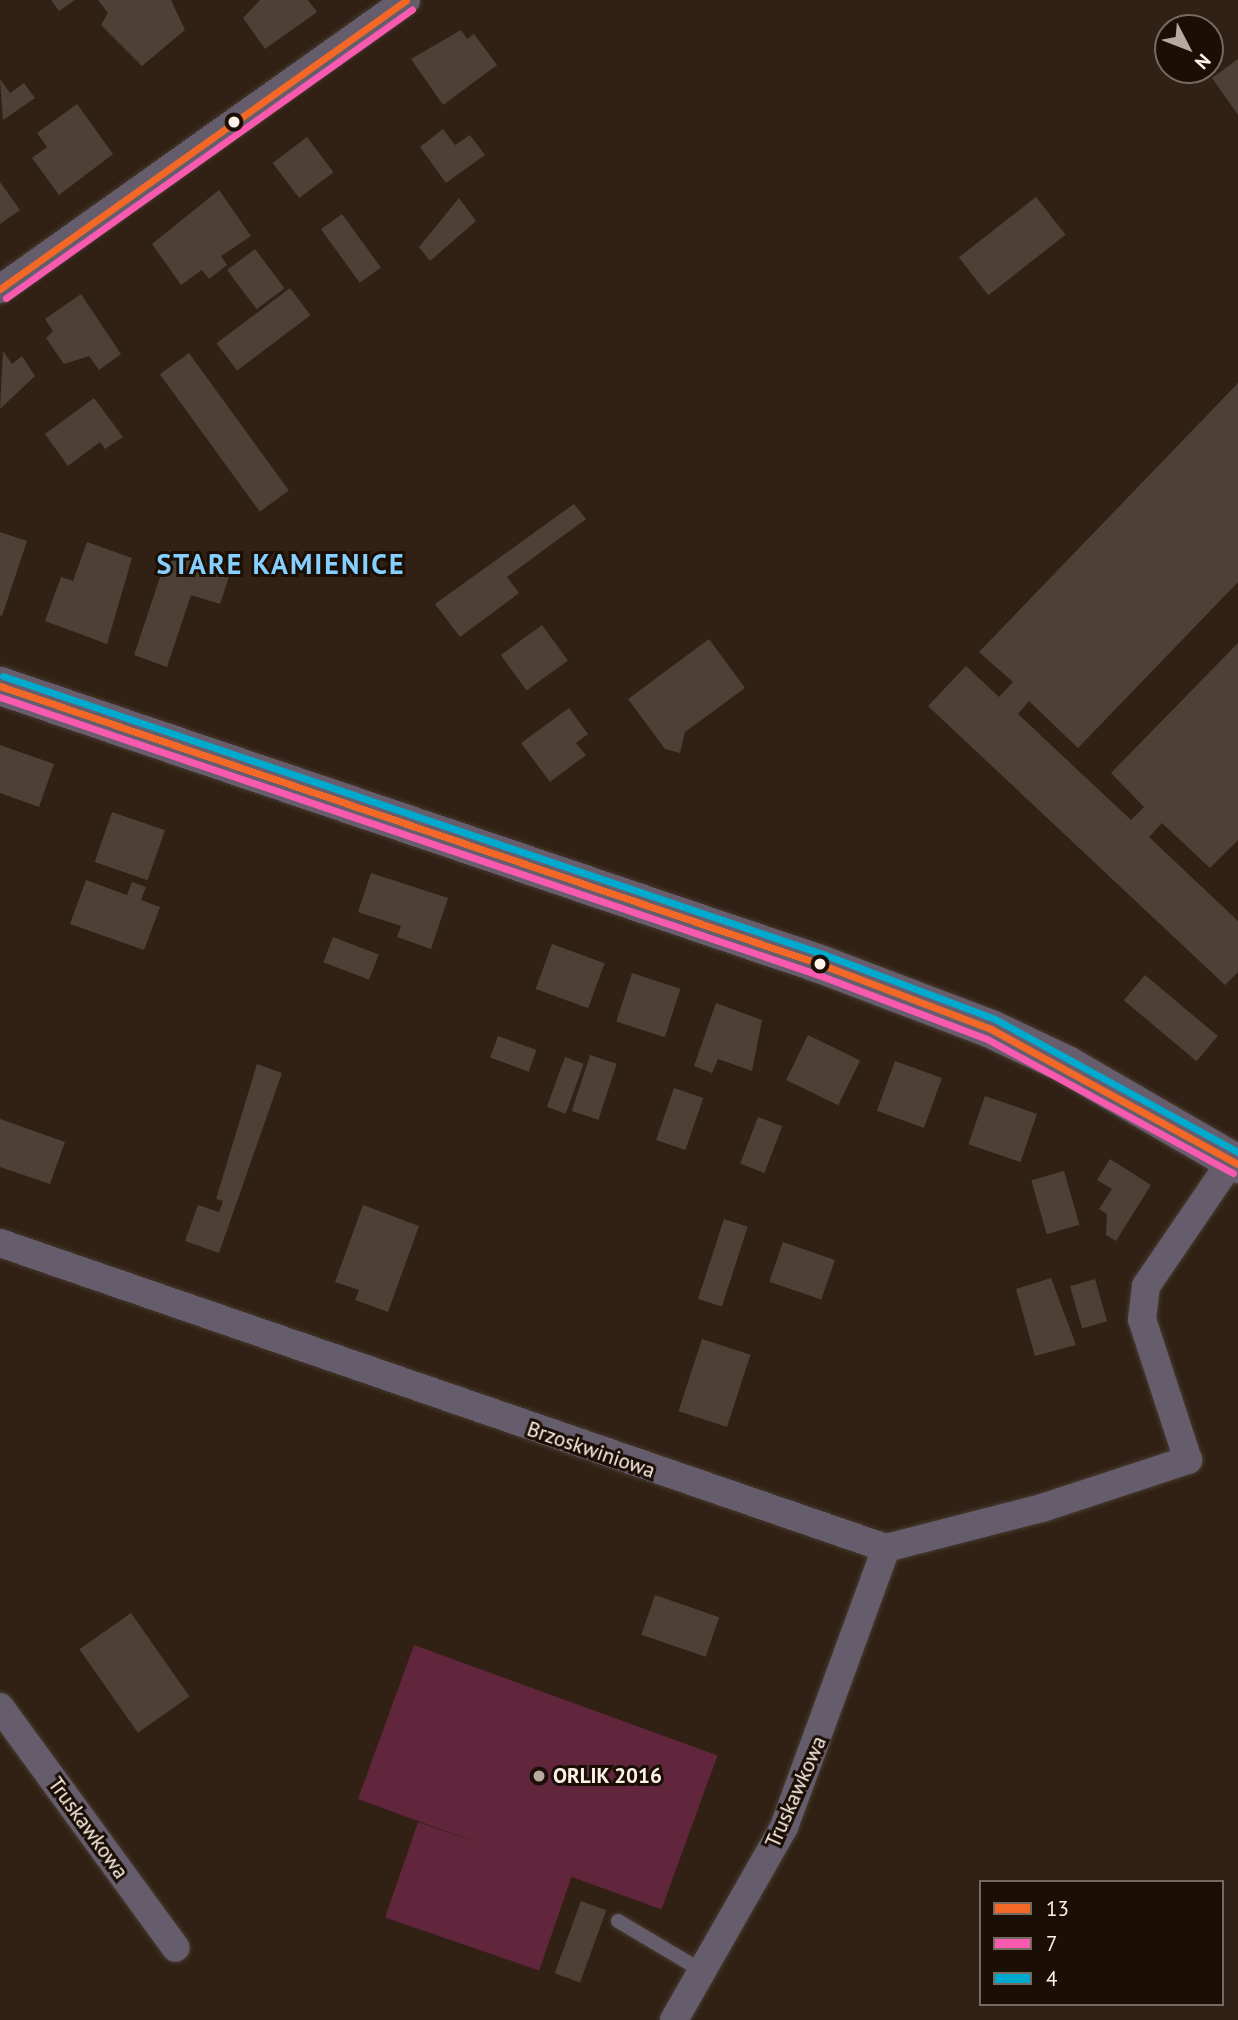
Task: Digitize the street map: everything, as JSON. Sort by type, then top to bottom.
[{"type":"street","points":[[0,289],[406,0]]},
{"type":"street","points":[[0,686],[869,982],[1067,1065],[1235,1162],[1145,1297],[1142,1319],[1188,1460],[1042,1508],[886,1548]]},
{"type":"street","name":"Brzoskwiniowa","points":[[0,1243],[886,1548]]},
{"type":"street","name":"Truskawkowa","points":[[674,2020],[704,1972],[784,1827],[886,1548]]},
{"type":"street","name":"Truskawkowa","points":[[0,1707],[176,1948]]},
{"type":"lane","points":[[618,1921],[704,1972]]},
{"type":"shaded area","name":"ORLIK 2016","points":[[414,1645],[718,1755],[661,1910],[358,1799]]},
{"type":"shaded area","points":[[418,1822],[572,1875],[539,1971],[385,1917]]},
{"type":"building","points":[[51,0],[75,0],[59,11]]},
{"type":"building","points":[[98,0],[171,0],[185,30],[142,66],[101,25],[108,13]]},
{"type":"building","points":[[260,0],[308,0],[317,12],[265,49],[243,18]]},
{"type":"building","points":[[461,30],[467,39],[474,34],[497,65],[443,105],[411,59]]},
{"type":"building","points":[[1238,59],[1238,115],[1216,84],[1224,84],[1224,69]]},
{"type":"building","points":[[0,79],[10,93],[24,83],[35,98],[3,120]]},
{"type":"building","points":[[77,104],[113,154],[59,195],[32,158],[47,147],[37,133]]},
{"type":"building","points":[[443,129],[455,145],[470,135],[485,155],[446,183],[420,147]]},
{"type":"building","points":[[307,137],[333,172],[299,198],[273,163]]},
{"type":"building","points":[[0,182],[20,210],[0,224]]},
{"type":"building","points":[[219,190],[251,236],[221,256],[227,265],[209,279],[202,270],[181,285],[152,244]]},
{"type":"building","points":[[1036,197],[1066,235],[988,295],[959,257]]},
{"type":"building","points":[[459,198],[476,221],[430,261],[419,247]]},
{"type":"building","points":[[342,214],[381,267],[360,283],[321,229]]},
{"type":"building","points":[[255,249],[284,288],[257,309],[227,270]]},
{"type":"building","points":[[290,288],[310,315],[237,371],[217,343]]},
{"type":"building","points":[[81,294],[121,354],[99,370],[89,356],[64,364],[46,338],[53,331],[45,319]]},
{"type":"building","points":[[3,351],[12,364],[22,356],[35,376],[0,409]]},
{"type":"building","points":[[189,353],[289,491],[260,512],[160,374]]},
{"type":"building","points":[[1238,383],[1238,582],[1078,748],[1029,701],[1018,714],[1131,820],[1144,807],[1111,773],[1238,643],[1238,840],[1210,868],[1162,823],[1149,837],[1238,921],[1238,972],[1225,985],[928,706],[966,666],[999,697],[1013,682],[979,652]]},
{"type":"building","points":[[94,398],[123,437],[105,449],[100,442],[68,466],[45,434]]},
{"type":"building","points":[[574,504],[586,519],[507,577],[519,593],[460,637],[435,604]]},
{"type":"building","points":[[0,532],[27,541],[2,616],[0,615]]},
{"type":"building","points":[[87,542],[132,558],[107,644],[45,621],[61,577],[73,581]]},
{"type":"building","points":[[169,550],[231,571],[220,604],[191,595],[167,667],[134,655]]},
{"type":"building","points":[[542,625],[568,661],[527,691],[501,655]]},
{"type":"building","points":[[709,639],[745,688],[685,732],[680,753],[665,749],[628,699]]},
{"type":"building","points":[[569,708],[588,734],[576,743],[586,755],[550,782],[521,743]]},
{"type":"building","points":[[0,745],[54,764],[39,807],[0,793]]},
{"type":"building","points":[[112,812],[165,830],[148,880],[95,862]]},
{"type":"building","points":[[371,873],[448,898],[431,949],[397,937],[401,926],[358,912]]},
{"type":"building","points":[[86,880],[127,895],[132,882],[146,887],[141,900],[160,907],[144,950],[70,924]]},
{"type":"building","points":[[333,937],[379,955],[369,980],[323,962]]},
{"type":"building","points":[[552,944],[605,963],[588,1008],[536,989]]},
{"type":"building","points":[[632,973],[681,989],[665,1037],[616,1022]]},
{"type":"building","points":[[1145,975],[1218,1036],[1197,1061],[1124,1000]]},
{"type":"building","points":[[716,1003],[762,1020],[752,1071],[718,1059],[712,1073],[694,1066]]},
{"type":"building","points":[[808,1035],[860,1060],[838,1105],[786,1080]]},
{"type":"building","points":[[498,1036],[537,1050],[529,1072],[490,1058]]},
{"type":"building","points":[[590,1055],[617,1064],[598,1120],[572,1111]]},
{"type":"building","points":[[565,1057],[584,1064],[566,1114],[547,1107]]},
{"type":"building","points":[[895,1061],[942,1078],[924,1128],[877,1111]]},
{"type":"building","points":[[257,1064],[282,1073],[219,1253],[185,1241],[198,1205],[219,1212],[223,1201],[216,1199]]},
{"type":"building","points":[[674,1088],[703,1098],[685,1150],[656,1140]]},
{"type":"building","points":[[985,1096],[1037,1114],[1020,1162],[968,1144]]},
{"type":"building","points":[[758,1117],[782,1126],[764,1173],[740,1164]]},
{"type":"building","points":[[0,1119],[65,1142],[50,1184],[0,1167]]},
{"type":"building","points":[[1110,1159],[1151,1185],[1116,1241],[1106,1235],[1107,1214],[1099,1209],[1112,1189],[1097,1180]]},
{"type":"building","points":[[1064,1171],[1079,1225],[1047,1234],[1031,1180]]},
{"type":"building","points":[[363,1205],[419,1226],[388,1312],[355,1300],[359,1290],[335,1282]]},
{"type":"building","points":[[724,1219],[748,1227],[722,1307],[698,1299]]},
{"type":"building","points":[[783,1242],[835,1260],[821,1300],[769,1282]]},
{"type":"building","points":[[1051,1278],[1076,1345],[1035,1356],[1016,1289]]},
{"type":"building","points":[[1095,1279],[1107,1321],[1082,1328],[1070,1286]]},
{"type":"building","points":[[702,1339],[751,1355],[727,1427],[679,1411]]},
{"type":"building","points":[[655,1595],[719,1617],[706,1657],[641,1635]]},
{"type":"building","points":[[131,1613],[190,1697],[138,1733],[79,1649]]},
{"type":"building","points":[[581,1901],[606,1910],[580,1983],[555,1973]]},
{"type":"transit line","name":"13","points":[[0,289],[406,0]]},
{"type":"transit line","name":"7","points":[[6,298],[412,9]]},
{"type":"transit line","name":"4","points":[[3,676],[823,954],[995,1019],[1238,1152]]},
{"type":"transit line","name":"13","points":[[0,686],[820,964],[991,1029],[1238,1164]]},
{"type":"transit line","name":"7","points":[[0,697],[816,974],[987,1039],[1233,1173]]},
{"type":"place","name":"ORLIK 2016","points":[[539,1776]]},
{"type":"district","name":"STARE KAMIENICE","points":[[281,564]]}]
